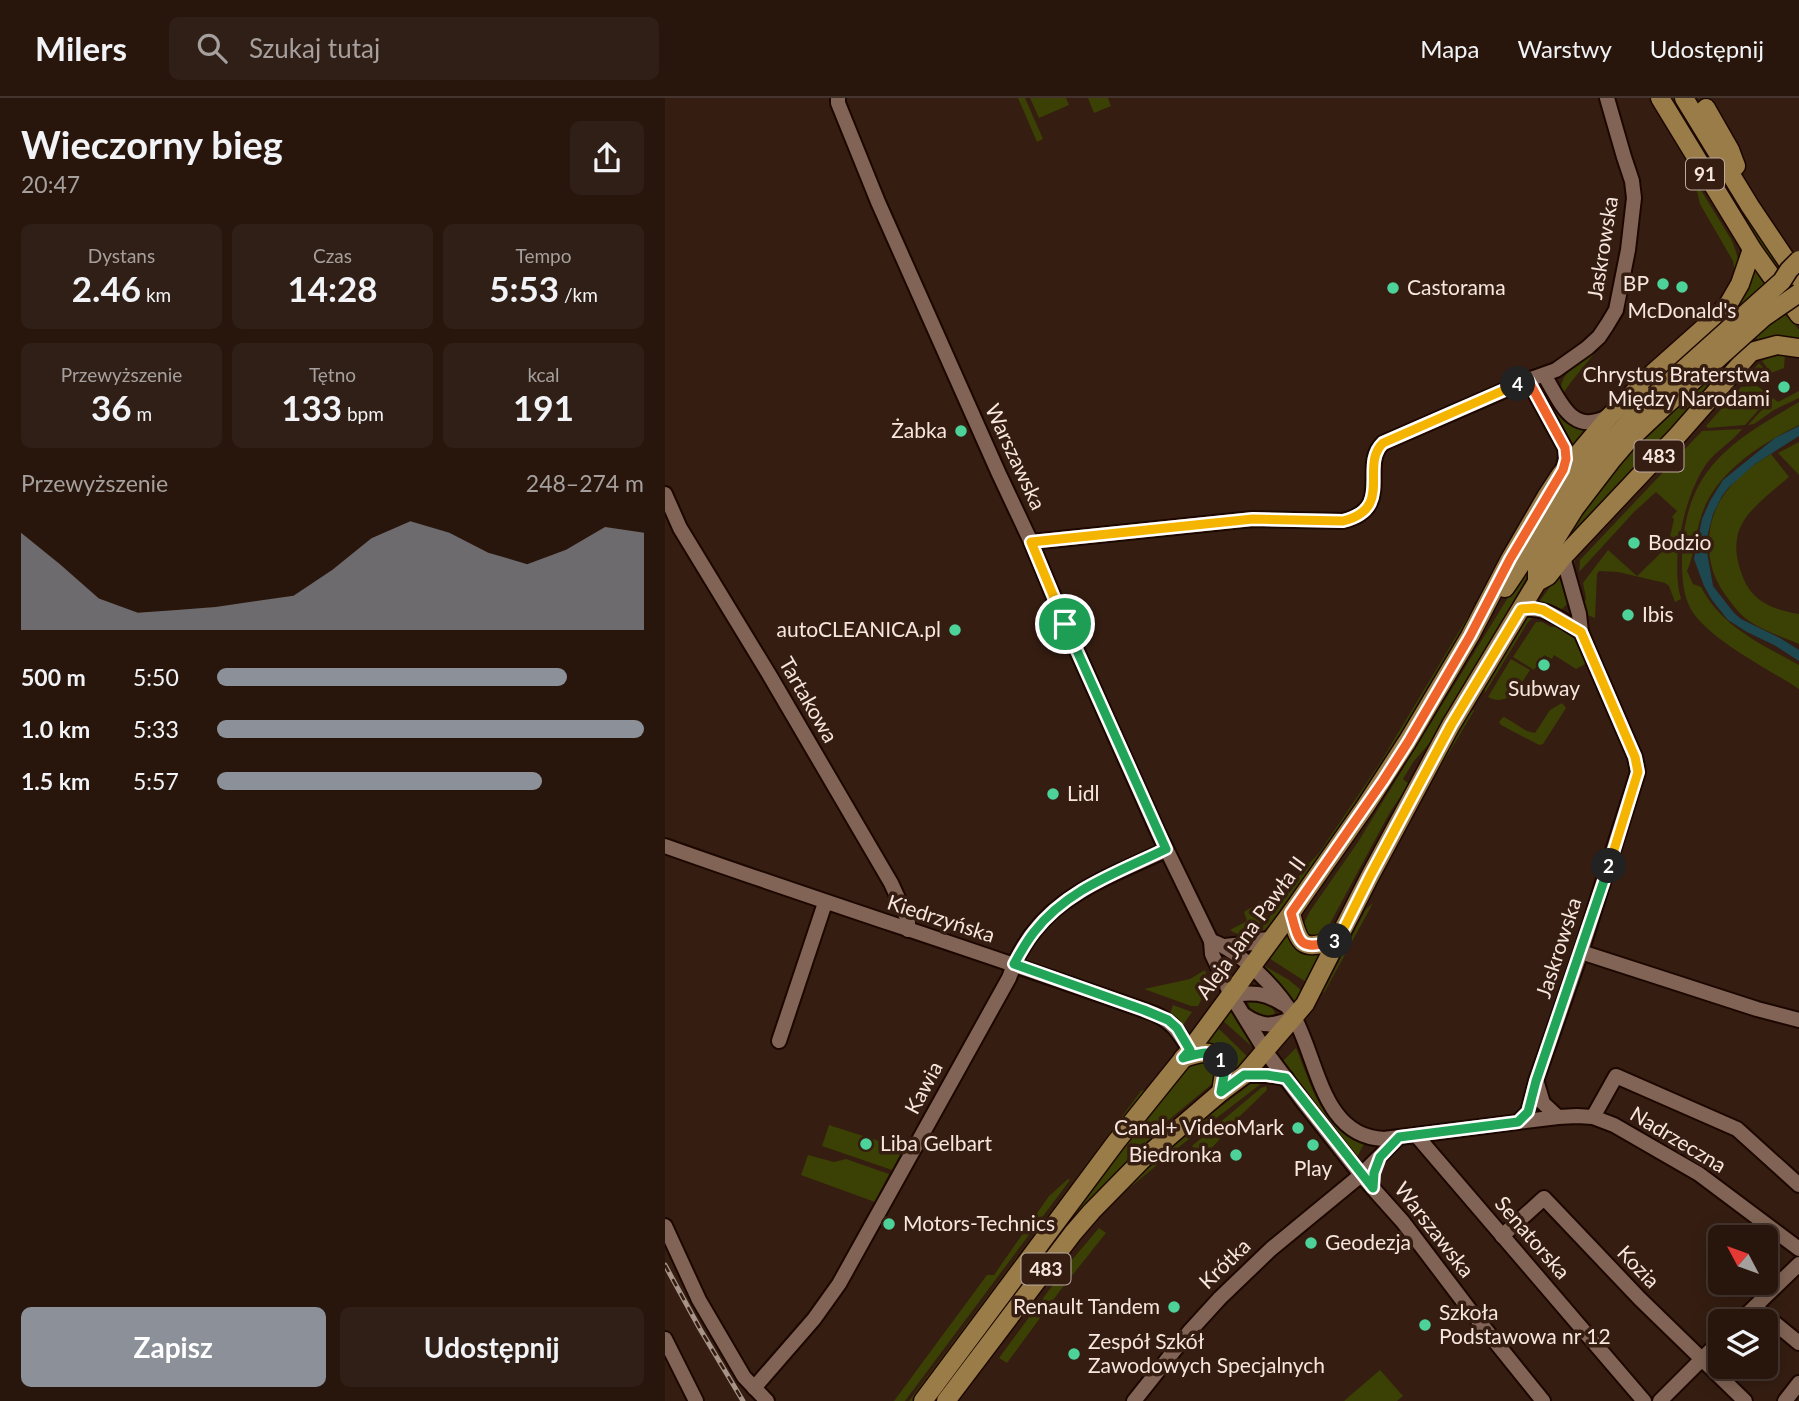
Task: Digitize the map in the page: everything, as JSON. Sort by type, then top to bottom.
[{"type":"main road","name":"91","points":[[1660,98],[1752,249],[1799,316]]},
{"type":"main road","name":"91","points":[[1684,98],[1793,280]]},
{"type":"main road","points":[[1704,102],[1730,150],[1750,206]]},
{"type":"main road","name":"Aleja Jana Pawła II","points":[[923,1401],[1116,1142],[1231,995],[1383,781],[1470,636],[1510,559],[1561,474],[1609,416],[1716,317],[1736,292],[1752,249]]},
{"type":"main road","name":"Aleja Jana Pawła II","points":[[1470,636],[1585,471],[1615,435],[1660,400],[1793,280],[1789,270],[1799,260]]},
{"type":"main road","points":[[1537,582],[1537,569],[1575,508],[1660,400],[1764,317],[1799,293]]},
{"type":"main road","points":[[1716,317],[1730,313],[1740,315],[1748,321],[1752,332],[1751,352],[1777,345],[1799,348]]},
{"type":"main road","name":"483","points":[[946,1401],[1092,1211],[1143,1159],[1244,1075],[1266,1052],[1291,1012],[1305,1004],[1451,725],[1537,582],[1548,576],[1751,352]]},
{"type":"main road","points":[[1291,913],[1297,936],[1305,944],[1316,946],[1338,940]]},
{"type":"main road","points":[[1187,1054],[1210,1052],[1219,1057],[1225,1070],[1221,1092]]},
{"type":"street","name":"Jaskrowska","points":[[1031,542],[1253,519],[1352,519],[1367,508],[1372,499],[1376,452],[1383,443],[1556,370],[1587,348],[1599,337],[1616,310],[1628,250],[1634,198],[1632,181],[1607,98]]},
{"type":"street","name":"Warszawska","points":[[836,100],[878,202],[1166,849],[1218,943],[1268,982],[1291,1012],[1328,1100],[1338,1116],[1352,1130]]},
{"type":"street","points":[[1544,375],[1567,413],[1574,419],[1587,424],[1609,416]]},
{"type":"street","points":[[1528,380],[1565,448],[1566,459],[1561,474]]},
{"type":"street","name":"Tartakowa","points":[[665,494],[680,528],[891,883],[908,920],[908,930]]},
{"type":"street","name":"Jaskrowska","points":[[1518,1122],[1528,1112],[1638,772],[1635,757],[1581,632],[1579,614],[1563,557]]},
{"type":"street","points":[[1521,609],[1543,610],[1581,632]]},
{"type":"street","name":"Kiedrzyńska","points":[[665,846],[1144,1010],[1168,1020],[1177,1028],[1187,1054]]},
{"type":"street","name":"Kawia","points":[[754,1388],[814,1319],[839,1284],[1033,933],[1066,900],[1091,884],[1166,849]]},
{"type":"street","points":[[779,1041],[825,903]]},
{"type":"street","points":[[1218,943],[1253,943],[1271,939]]},
{"type":"street","name":"Warszawska","points":[[1218,943],[1212,954],[1231,995],[1266,1052],[1543,1401]]},
{"type":"street","points":[[1581,952],[1799,1020]]},
{"type":"street","points":[[1231,995],[1258,993],[1274,998],[1291,1012],[1268,1026],[1254,1022],[1244,1015]]},
{"type":"street","points":[[1244,1075],[1286,1078]]},
{"type":"street","points":[[1593,1118],[1616,1076],[1737,1129],[1799,1185]]},
{"type":"street","points":[[1536,1081],[1543,1103],[1558,1117]]},
{"type":"street","name":"Nadrzeczna","points":[[1352,1130],[1377,1139],[1558,1117],[1593,1118],[1613,1125],[1699,1174],[1799,1249]]},
{"type":"street","name":"Senatorska","points":[[1416,1135],[1644,1401]]},
{"type":"street","name":"Krótka","points":[[1134,1401],[1220,1298],[1271,1249],[1361,1175],[1399,1137]]},
{"type":"street","points":[[1373,1188],[1374,1173],[1380,1157]]},
{"type":"street","name":"Kozia","points":[[1503,1236],[1543,1198],[1621,1280],[1745,1401]]},
{"type":"street","points":[[665,1226],[699,1300],[744,1377],[767,1401]]},
{"type":"street","points":[[1799,1264],[1755,1307],[1799,1343]]},
{"type":"street","points":[[665,1339],[696,1401]]},
{"type":"street","points":[[1660,1401],[1708,1353]]},
{"type":"street","points":[[1785,1401],[1799,1383]]},
{"type":"green space","points":[[1018,98],[1025,98],[1043,139],[1037,142]]},
{"type":"green space","points":[[1030,98],[1066,98],[1069,105],[1039,118]]},
{"type":"green space","points":[[1088,98],[1108,98],[1111,106],[1094,113]]},
{"type":"green space","points":[[1669,98],[1674,98],[1799,294],[1799,302],[1740,214]]},
{"type":"green space","points":[[1689,171],[1731,239],[1739,266],[1739,277],[1731,295],[1703,322],[1733,289],[1735,274],[1733,261],[1700,204],[1697,191],[1691,189]]},
{"type":"green space","points":[[1754,268],[1767,283],[1735,311],[1733,309],[1749,289]]},
{"type":"green space","points":[[1785,312],[1799,330],[1799,342],[1756,344],[1757,335]]},
{"type":"green space","points":[[1594,351],[1562,395],[1561,388],[1566,375]]},
{"type":"green space","points":[[1775,355],[1785,355],[1784,368],[1771,373],[1762,361]]},
{"type":"green space","points":[[1729,359],[1732,362],[1542,576],[1564,535],[1642,436]]},
{"type":"green space","points":[[1759,363],[1769,375],[1758,383],[1742,384]]},
{"type":"green space","points":[[1743,373],[1735,386],[1673,456],[1575,559],[1573,571],[1572,558]]},
{"type":"green space","points":[[1757,386],[1771,396],[1745,425],[1706,426],[1741,387]]},
{"type":"green space","points":[[1799,391],[1799,398],[1748,425],[1773,398],[1778,402]]},
{"type":"green space","points":[[1799,402],[1799,425],[1755,450],[1718,485],[1702,514],[1687,571],[1693,584],[1701,587],[1731,624],[1799,665],[1799,689],[1732,648],[1698,619],[1686,598],[1682,559],[1691,502],[1701,481],[1715,462],[1751,431]]},
{"type":"green space","points":[[1558,408],[1569,423],[1587,430],[1572,450],[1550,412]]},
{"type":"green space","points":[[1742,429],[1707,463],[1692,492],[1678,548],[1678,584],[1681,599],[1675,602],[1669,586],[1665,583],[1618,572],[1599,571],[1595,618],[1585,614],[1583,583],[1608,550],[1637,576],[1663,551],[1661,548],[1670,537],[1674,519],[1672,517],[1677,511],[1656,492],[1579,572],[1580,560],[1702,431]]},
{"type":"green space","points":[[1799,442],[1799,475],[1778,453]]},
{"type":"green space","points":[[1771,454],[1789,477],[1746,518],[1737,537],[1737,557],[1746,584],[1758,599],[1776,608],[1799,614],[1799,644],[1761,628],[1742,615],[1720,586],[1710,560],[1711,523],[1721,499],[1738,478]]},
{"type":"green space","points":[[1563,458],[1384,760],[1288,901],[1271,923],[1253,939],[1304,869],[1319,853],[1380,763]]},
{"type":"green space","points":[[1542,542],[1546,544],[1435,737],[1414,761],[1403,779],[1409,784],[1390,812],[1325,933],[1323,936],[1307,938],[1303,925],[1310,911],[1358,842]]},
{"type":"green space","points":[[1562,570],[1572,599],[1557,614],[1539,602]]},
{"type":"green space","points":[[1532,614],[1539,615],[1528,622],[1485,693],[1484,688],[1526,619]]},
{"type":"green space","points":[[1536,622],[1565,629],[1579,643],[1589,662],[1576,669],[1554,655],[1552,659],[1544,655],[1534,670],[1513,657]]},
{"type":"green space","points":[[1511,659],[1530,670],[1508,697],[1495,700],[1488,697]]},
{"type":"green space","points":[[1562,703],[1566,708],[1543,744],[1539,745],[1499,722],[1503,717],[1535,733],[1550,710]]},
{"type":"green space","points":[[1475,709],[1407,828],[1408,820],[1435,769],[1470,712]]},
{"type":"green space","points":[[1272,894],[1278,899],[1250,933],[1242,935],[1230,930],[1247,921],[1244,912]]},
{"type":"green space","points":[[1373,903],[1324,993],[1366,909]]},
{"type":"green space","points":[[1289,931],[1322,951],[1306,982],[1269,958]]},
{"type":"green space","points":[[1263,965],[1301,990],[1295,1003],[1260,969]]},
{"type":"green space","points":[[1205,970],[1209,986],[1198,1006],[1191,1006],[1144,989],[1190,979]]},
{"type":"green space","points":[[1246,998],[1267,1004],[1275,1013],[1270,1020],[1252,1013]]},
{"type":"green space","points":[[1173,1005],[1192,1012],[1181,1028],[1169,1016]]},
{"type":"green space","points":[[1229,1009],[1232,1010],[1258,1052],[1221,1019]]},
{"type":"green space","points":[[1216,1026],[1250,1059],[1230,1077],[1201,1045]]},
{"type":"green space","points":[[1296,1048],[1313,1091],[1328,1117],[1338,1128],[1365,1142],[1357,1157],[1282,1062]]},
{"type":"green space","points":[[1215,1061],[1218,1079],[1171,1118],[1122,1168],[940,1401],[930,1401],[1077,1204],[1193,1062]]},
{"type":"green space","points":[[1263,1078],[1262,1083],[1127,1190],[1146,1168],[1183,1136],[1252,1083]]},
{"type":"green space","points":[[1266,1086],[1267,1090],[1204,1157],[1192,1146],[1261,1088]]},
{"type":"green space","points":[[1147,1090],[916,1401],[909,1401],[1141,1091]]},
{"type":"green space","points":[[829,1125],[902,1151],[892,1170],[822,1146]]},
{"type":"green space","points":[[808,1155],[834,1162],[846,1159],[889,1174],[875,1202],[801,1175]]},
{"type":"green space","points":[[1070,1180],[905,1401],[894,1401],[987,1275],[994,1275],[1049,1196]]},
{"type":"green space","points":[[1099,1228],[1106,1233],[1007,1363],[999,1358],[1066,1267]]},
{"type":"green space","points":[[1380,1370],[1403,1396],[1397,1401],[1344,1401]]},
{"type":"water","points":[[1799,426],[1799,436],[1755,464],[1722,496],[1713,514],[1707,552],[1713,586],[1734,613],[1799,650],[1799,661],[1728,620],[1704,586],[1694,559],[1702,519],[1723,480],[1775,438]]},
{"type":"railway","points":[[665,1265],[743,1401]]},
{"type":"place","name":"BP","points":[[1663,284]]},
{"type":"place","name":"McDonald's","points":[[1682,287]]},
{"type":"place","name":"Castorama","points":[[1393,288]]},
{"type":"place","name":"Chrystus Braterstwa Między Narodami","points":[[1784,387]]},
{"type":"place","name":"Żabka","points":[[961,431]]},
{"type":"place","name":"Bodzio","points":[[1634,543]]},
{"type":"place","name":"Ibis","points":[[1628,615]]},
{"type":"place","name":"autoCLEANICA.pl","points":[[955,630]]},
{"type":"place","name":"Subway","points":[[1544,665]]},
{"type":"place","name":"Lidl","points":[[1053,794]]},
{"type":"place","name":"Canal+ VideoMark","points":[[1298,1128]]},
{"type":"place","name":"Liba Gelbart","points":[[866,1144]]},
{"type":"place","name":"Play","points":[[1313,1145]]},
{"type":"place","name":"Biedronka","points":[[1236,1155]]},
{"type":"place","name":"Motors-Technics","points":[[889,1224]]},
{"type":"place","name":"Geodezja","points":[[1311,1243]]},
{"type":"place","name":"Renault Tandem","points":[[1174,1307]]},
{"type":"place","name":"Szkoła Podstawowa nr 12","points":[[1425,1325]]},
{"type":"place","name":"Zespół Szkół Zawodowych Specjalnych","points":[[1074,1354]]},
{"type":"route","points":[[1528,380],[1565,448],[1563,470],[1408,742],[1291,913],[1297,936],[1305,944],[1316,946],[1338,940],[1451,725],[1521,609],[1543,610],[1581,632],[1635,757],[1638,772],[1581,952],[1524,1117],[1518,1122],[1399,1137],[1380,1157],[1374,1173],[1373,1188],[1286,1078],[1244,1075],[1221,1092],[1225,1073],[1222,1061],[1210,1052],[1183,1058],[1190,1050],[1177,1028],[1168,1020],[1014,964],[1033,933],[1066,900],[1091,884],[1166,849],[1065,624],[1031,542],[1253,519],[1352,519],[1367,508],[1372,499],[1376,452],[1383,443],[1528,380]]}]
